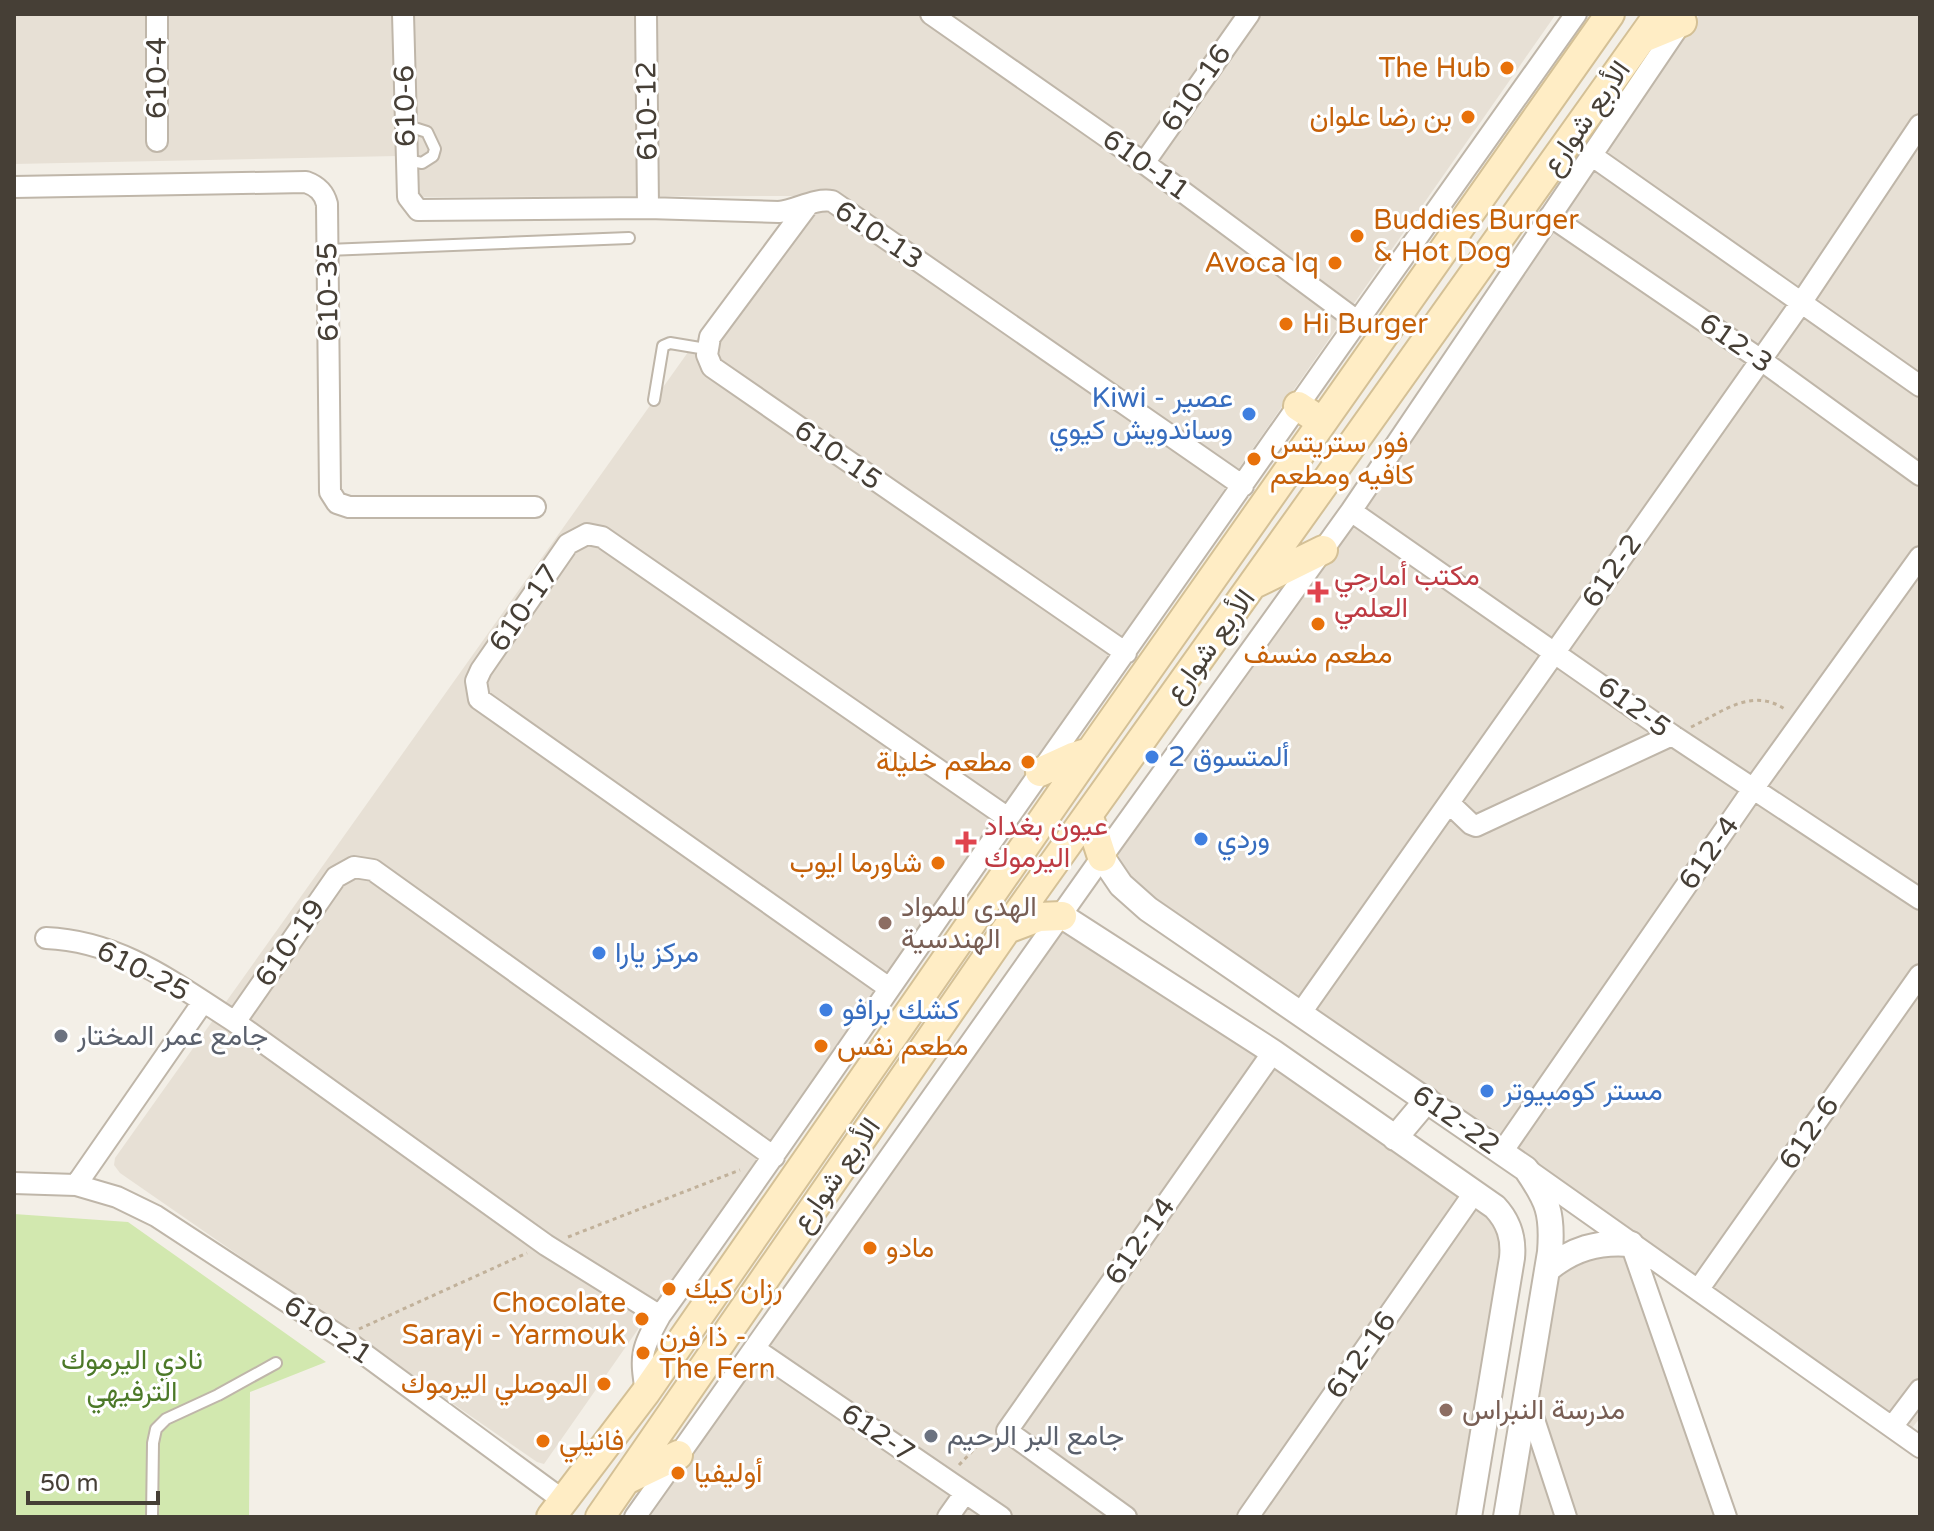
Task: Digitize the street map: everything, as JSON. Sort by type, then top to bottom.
[{"type":"main road","name":"الأربع شوارع","points":[[558,1509],[646,1392],[1170,641],[1310,414],[1610,14]]},
{"type":"main road","name":"الأربع شوارع","points":[[600,1517],[1006,930],[1643,38],[1676,17]]},
{"type":"main road","points":[[1255,583],[1323,550]]},
{"type":"main road","points":[[1170,641],[1172,651],[1178,658],[1187,663],[1197,663]]},
{"type":"main road","points":[[1142,679],[1162,686],[1167,695],[1167,706]]},
{"type":"main road","points":[[1040,772],[1090,752]]},
{"type":"main road","points":[[1089,817],[1102,857]]},
{"type":"main road","points":[[1006,930],[1039,917],[1062,916]]},
{"type":"main road","points":[[626,1480],[678,1455]]},
{"type":"street","name":"610-4","points":[[157,14],[157,141]]},
{"type":"street","name":"610-6","points":[[403,14],[408,197]]},
{"type":"street","name":"610-12","points":[[646,14],[648,208]]},
{"type":"street","name":"610-16","points":[[1144,163],[1249,14]]},
{"type":"street","points":[[646,1392],[641,1360],[648,1337],[660,1316],[1243,486],[1310,414],[1357,321],[1576,14]]},
{"type":"street","name":"610-11","points":[[937,16],[1144,163],[1357,321]]},
{"type":"street","points":[[635,1517],[1351,511],[1591,155],[1676,17]]},
{"type":"street","name":"612-2","points":[[1300,1014],[1801,303],[1920,125]]},
{"type":"street","points":[[1591,155],[1920,386]]},
{"type":"street","name":"610-35","points":[[14,187],[306,182],[318,188],[325,198],[330,492],[333,498],[349,507],[535,507]]},
{"type":"street","name":"610-13","points":[[408,197],[414,207],[424,212],[648,208],[779,212],[820,200],[832,201],[1243,486]]},
{"type":"street","points":[[706,349],[710,337],[808,205]]},
{"type":"street","name":"612-3","points":[[1550,216],[1761,360],[1920,475]]},
{"type":"street","name":"610-15","points":[[706,349],[716,371],[1126,653]]},
{"type":"street","name":"612-5","points":[[1351,511],[1556,651],[1672,735],[1920,899]]},
{"type":"street","name":"610-17","points":[[889,988],[479,699],[475,687],[478,675],[568,544],[587,534],[602,537],[1008,818]]},
{"type":"street","name":"612-4","points":[[1502,1152],[1753,789],[1920,557]]},
{"type":"street","points":[[1449,803],[1476,826],[1672,735]]},
{"type":"street","name":"612-22","points":[[1102,857],[1115,878],[1141,903],[1526,1169],[1546,1197],[1552,1234],[1506,1517]]},
{"type":"street","name":"610-19","points":[[235,1022],[336,877],[354,867],[364,867],[373,870],[774,1157]]},
{"type":"street","name":"612-22","points":[[1062,916],[1273,1052],[1501,1214],[1510,1230],[1513,1249],[1469,1517]]},
{"type":"street","name":"610-25","points":[[46,938],[67,938],[128,956],[235,1022]]},
{"type":"street","name":"612-6","points":[[1698,1290],[1920,975]]},
{"type":"street","points":[[76,1185],[203,1002]]},
{"type":"street","points":[[235,1022],[546,1245],[660,1316]]},
{"type":"street","name":"612-14","points":[[1007,1431],[1273,1052]]},
{"type":"street","points":[[1395,1138],[1427,1100]]},
{"type":"street","points":[[1526,1169],[1920,1447]]},
{"type":"street","name":"610-21","points":[[14,1183],[76,1185],[117,1197],[156,1216],[341,1337],[558,1509]]},
{"type":"street","name":"612-16","points":[[1248,1517],[1474,1193]]},
{"type":"street","points":[[1547,1270],[1572,1252],[1586,1247],[1631,1244]]},
{"type":"street","points":[[1631,1244],[1726,1517]]},
{"type":"street","name":"612-7","points":[[755,1349],[1001,1517]]},
{"type":"street","points":[[1892,1427],[1920,1390]]},
{"type":"street","points":[[1525,1393],[1566,1517]]},
{"type":"street","points":[[1007,1431],[1126,1517]]},
{"type":"street","points":[[948,1517],[956,1487]]},
{"type":"lane","points":[[405,125],[427,132],[435,149],[433,156],[422,163],[406,160]]},
{"type":"lane","points":[[327,250],[629,238]]},
{"type":"lane","points":[[654,400],[663,346],[670,343],[706,349]]},
{"type":"lane","points":[[152,1517],[156,1429],[166,1419],[276,1363]]},
{"type":"path","points":[[1672,735],[1750,699],[1764,699],[1778,704],[1802,721]]},
{"type":"path","points":[[956,1487],[982,1441],[1007,1431]]},
{"type":"shaded area","points":[[14,14],[1556,14],[544,1464],[120,1173],[114,1165],[115,1158],[799,196],[396,197],[397,156],[14,164]]},
{"type":"shaded area","points":[[1700,14],[1920,14],[1920,1418],[1912,1428],[1124,877],[1112,847]]},
{"type":"shaded area","points":[[1064,931],[1082,935],[1495,1224],[1501,1248],[1459,1517],[650,1517],[1055,936]]},
{"type":"shaded area","points":[[1625,1252],[1722,1517],[1517,1517],[1555,1273],[1566,1261]]},
{"type":"green space","name":"نادي اليرموك الترفيهي","points":[[14,1214],[128,1222],[326,1362],[250,1392],[249,1517],[14,1517]]},
{"type":"place","name":"The Hub","points":[[1507,68]]},
{"type":"place","name":"بن رضا علوان","points":[[1468,117]]},
{"type":"place","name":"Buddies Burger & Hot Dog","points":[[1357,236]]},
{"type":"place","name":"Avoca Iq","points":[[1335,263]]},
{"type":"place","name":"Hi Burger","points":[[1286,324]]},
{"type":"place","name":"Kiwi - عصير وساندويش كيوي","points":[[1249,414]]},
{"type":"place","name":"فور ستريتس كافيه ومطعم","points":[[1254,459]]},
{"type":"place","name":"مكتب أمارجي العلمي","points":[[1318,592]]},
{"type":"place","name":"مطعم منسف","points":[[1318,624]]},
{"type":"place","name":"ألمتسوق 2","points":[[1152,757]]},
{"type":"place","name":"مطعم خليلة","points":[[1028,762]]},
{"type":"place","name":"وردي","points":[[1201,839]]},
{"type":"place","name":"عيون بغداد اليرموك","points":[[966,842]]},
{"type":"place","name":"شاورما ايوب","points":[[938,863]]},
{"type":"place","name":"الهدى للمواد الهندسية","points":[[885,923]]},
{"type":"place","name":"مركز يارا","points":[[599,953]]},
{"type":"place","name":"كشك برافو","points":[[826,1010]]},
{"type":"place","name":"جامع عمر المختار","points":[[61,1036]]},
{"type":"place","name":"مطعم نفس","points":[[821,1046]]},
{"type":"place","name":"مستر كومبيوتر","points":[[1487,1091]]},
{"type":"place","name":"مادو","points":[[870,1248]]},
{"type":"place","name":"رزان كيك","points":[[669,1289]]},
{"type":"place","name":"Chocolate Sarayi - Yarmouk","points":[[642,1319]]},
{"type":"place","name":"ذا فرن - The Fern","points":[[643,1353]]},
{"type":"place","name":"الموصلي اليرموك","points":[[604,1384]]},
{"type":"place","name":"مدرسة النبراس","points":[[1446,1410]]},
{"type":"place","name":"جامع البر الرحيم","points":[[931,1436]]},
{"type":"place","name":"فانيلي","points":[[543,1441]]},
{"type":"place","name":"أوليفيا","points":[[678,1473]]}]
